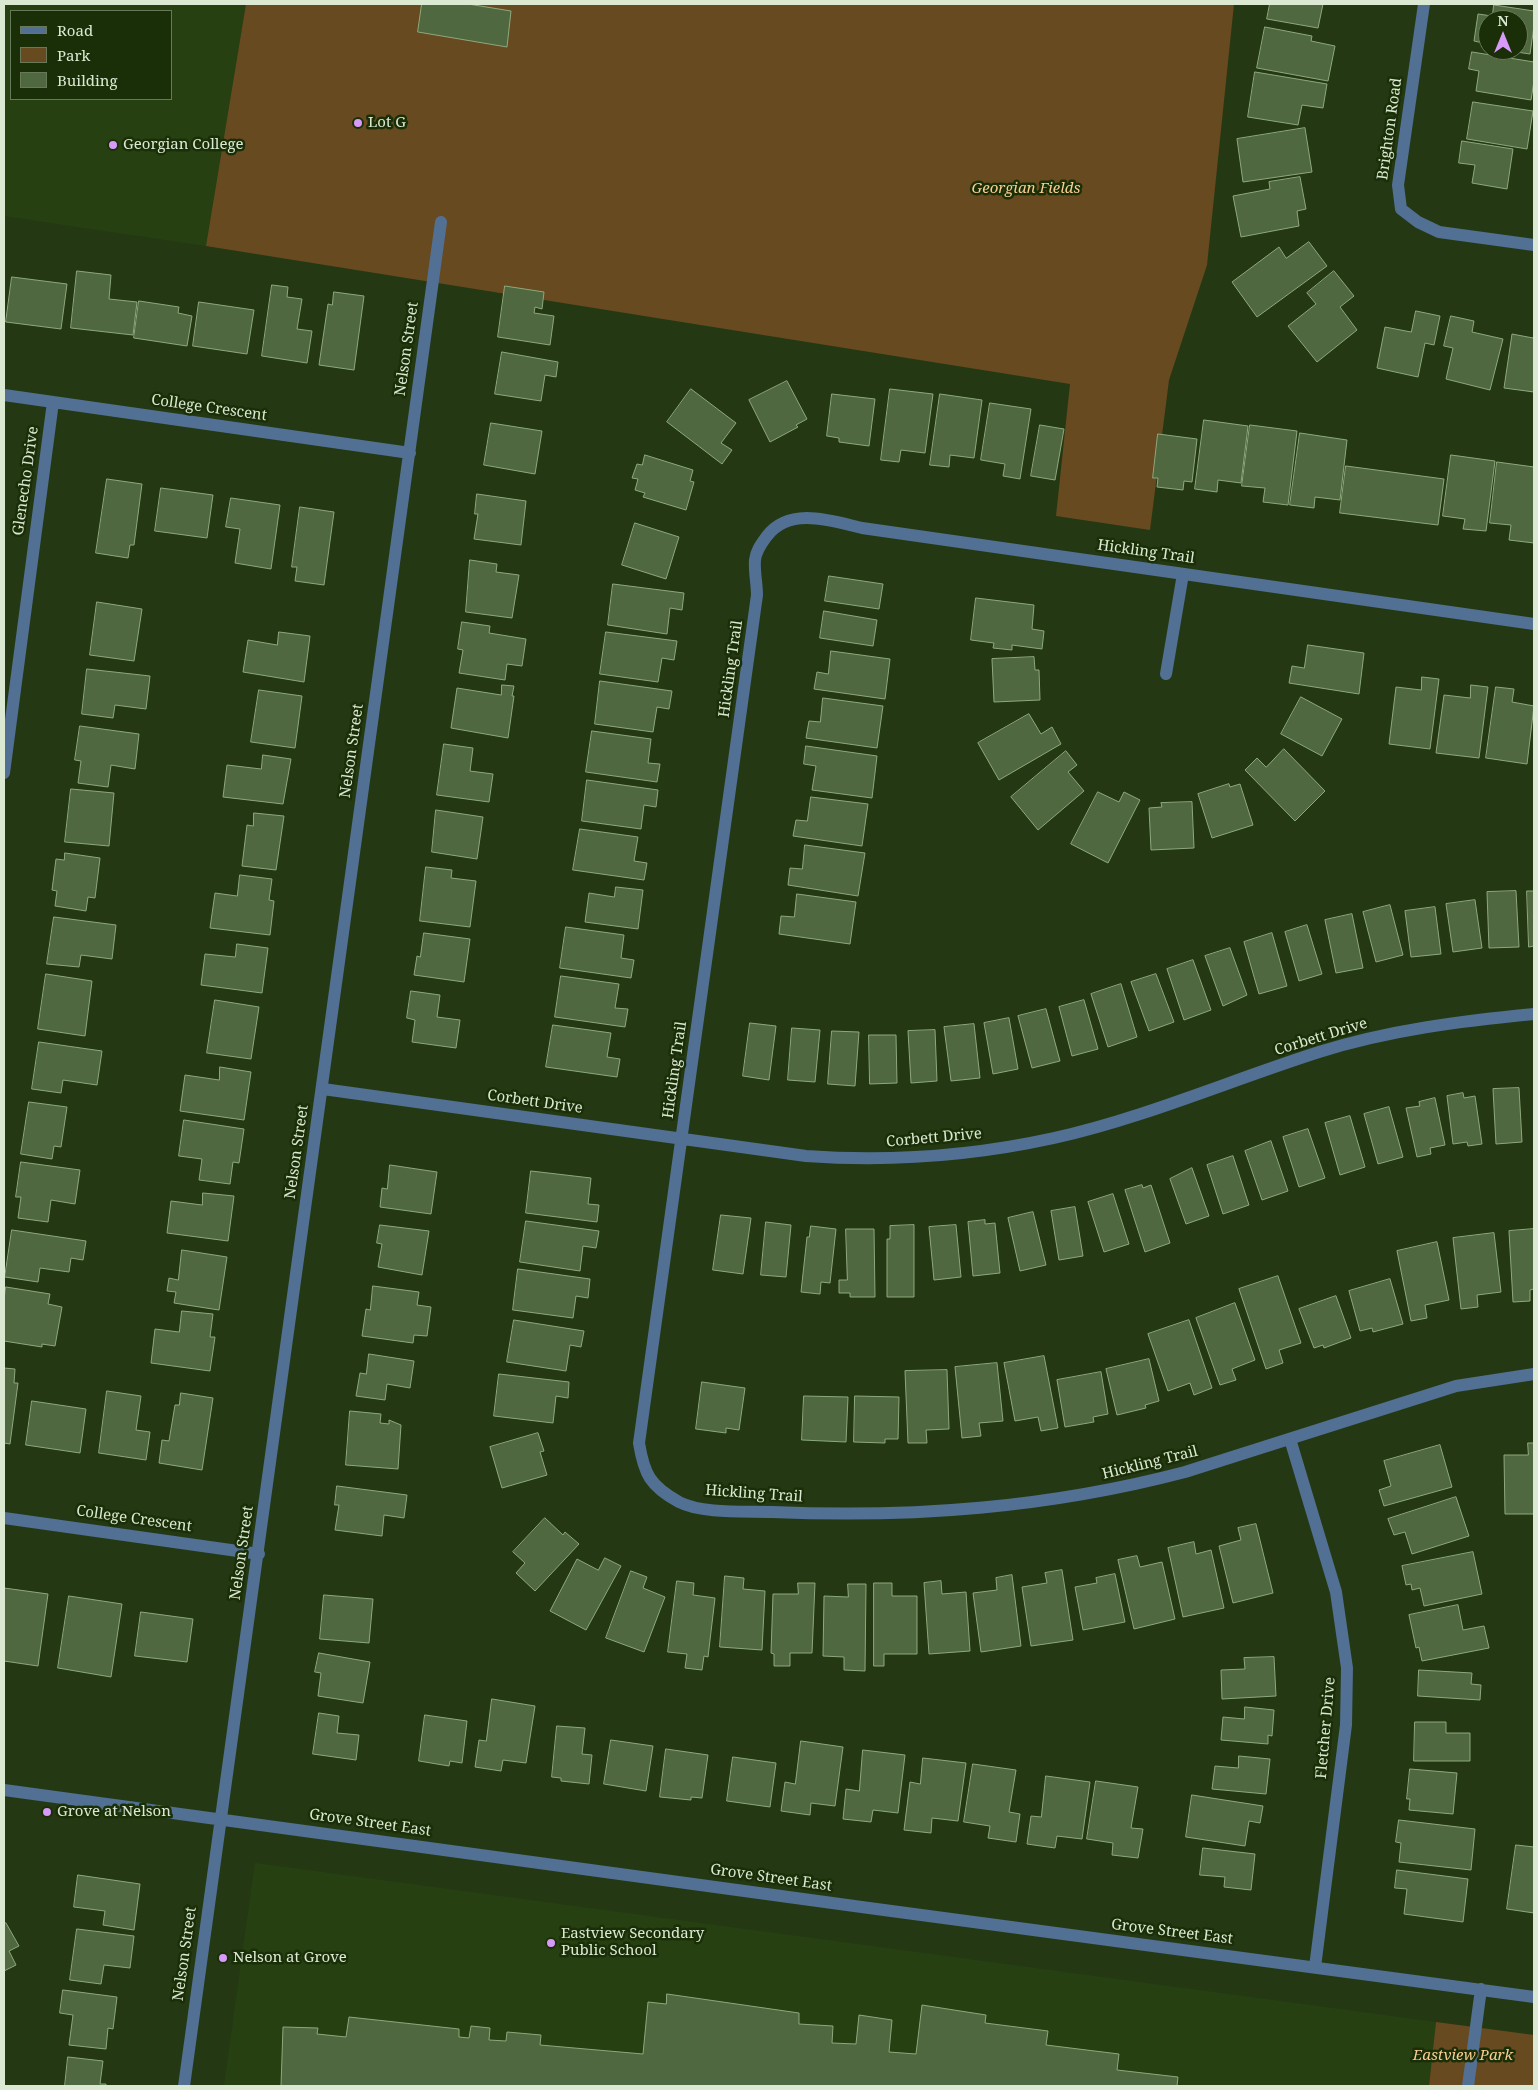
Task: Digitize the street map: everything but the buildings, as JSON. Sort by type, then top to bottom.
[{"type":"street","name":"Brighton Road","points":[[1424,4],[1398,185],[1401,209],[1418,222],[1439,232],[1534,245]]},
{"type":"street","name":"Nelson Street","points":[[184,2086],[220,1819],[259,1554],[441,222]]},
{"type":"street","name":"College Crescent","points":[[4,395],[410,453]]},
{"type":"street","name":"Glenecho Drive","points":[[4,773],[53,402]]},
{"type":"street","name":"Hickling Trail","points":[[1534,624],[862,528],[809,517],[781,524],[770,533],[760,546],[755,560],[757,595],[639,1443],[643,1467],[655,1487],[680,1503],[711,1510],[837,1515],[926,1513],[1000,1507],[1095,1494],[1140,1484],[1185,1472],[1456,1386],[1534,1374]]},
{"type":"street","points":[[1166,674],[1183,574]]},
{"type":"street","name":"Corbett Drive","points":[[323,1089],[806,1156],[851,1159],[930,1156],[1008,1146],[1095,1128],[1320,1052],[1386,1034],[1460,1021],[1534,1014]]},
{"type":"street","name":"Fletcher Drive","points":[[1290,1439],[1336,1592],[1347,1668],[1346,1725],[1315,1966]]},
{"type":"street","name":"College Crescent","points":[[4,1518],[259,1554]]},
{"type":"street","name":"Grove Street East","points":[[4,1790],[879,1910],[1315,1966],[1534,1997]]},
{"type":"street","points":[[1468,2086],[1481,1990]]},
{"type":"shaded area","name":"Georgian College","points":[[4,4],[246,4],[206,246],[4,216]]},
{"type":"shaded area","name":"Eastview Secondary Public School","points":[[255,1863],[1436,2022],[1429,2086],[224,2086]]},
{"type":"green space","name":"Georgian Fields","points":[[246,4],[1234,4],[1207,265],[1169,380],[1150,530],[1056,516],[1070,384],[206,246]]},
{"type":"green space","name":"Eastview Park","points":[[1436,2022],[1534,2035],[1534,2086],[1429,2086]]},
{"type":"place","name":"Lot G","points":[[358,123]]},
{"type":"place","name":"Georgian College","points":[[113,145]]},
{"type":"place","name":"Grove at Nelson","points":[[47,1812]]},
{"type":"place","name":"Eastview Secondary Public School","points":[[551,1943]]},
{"type":"place","name":"Nelson at Grove","points":[[223,1958]]}]
